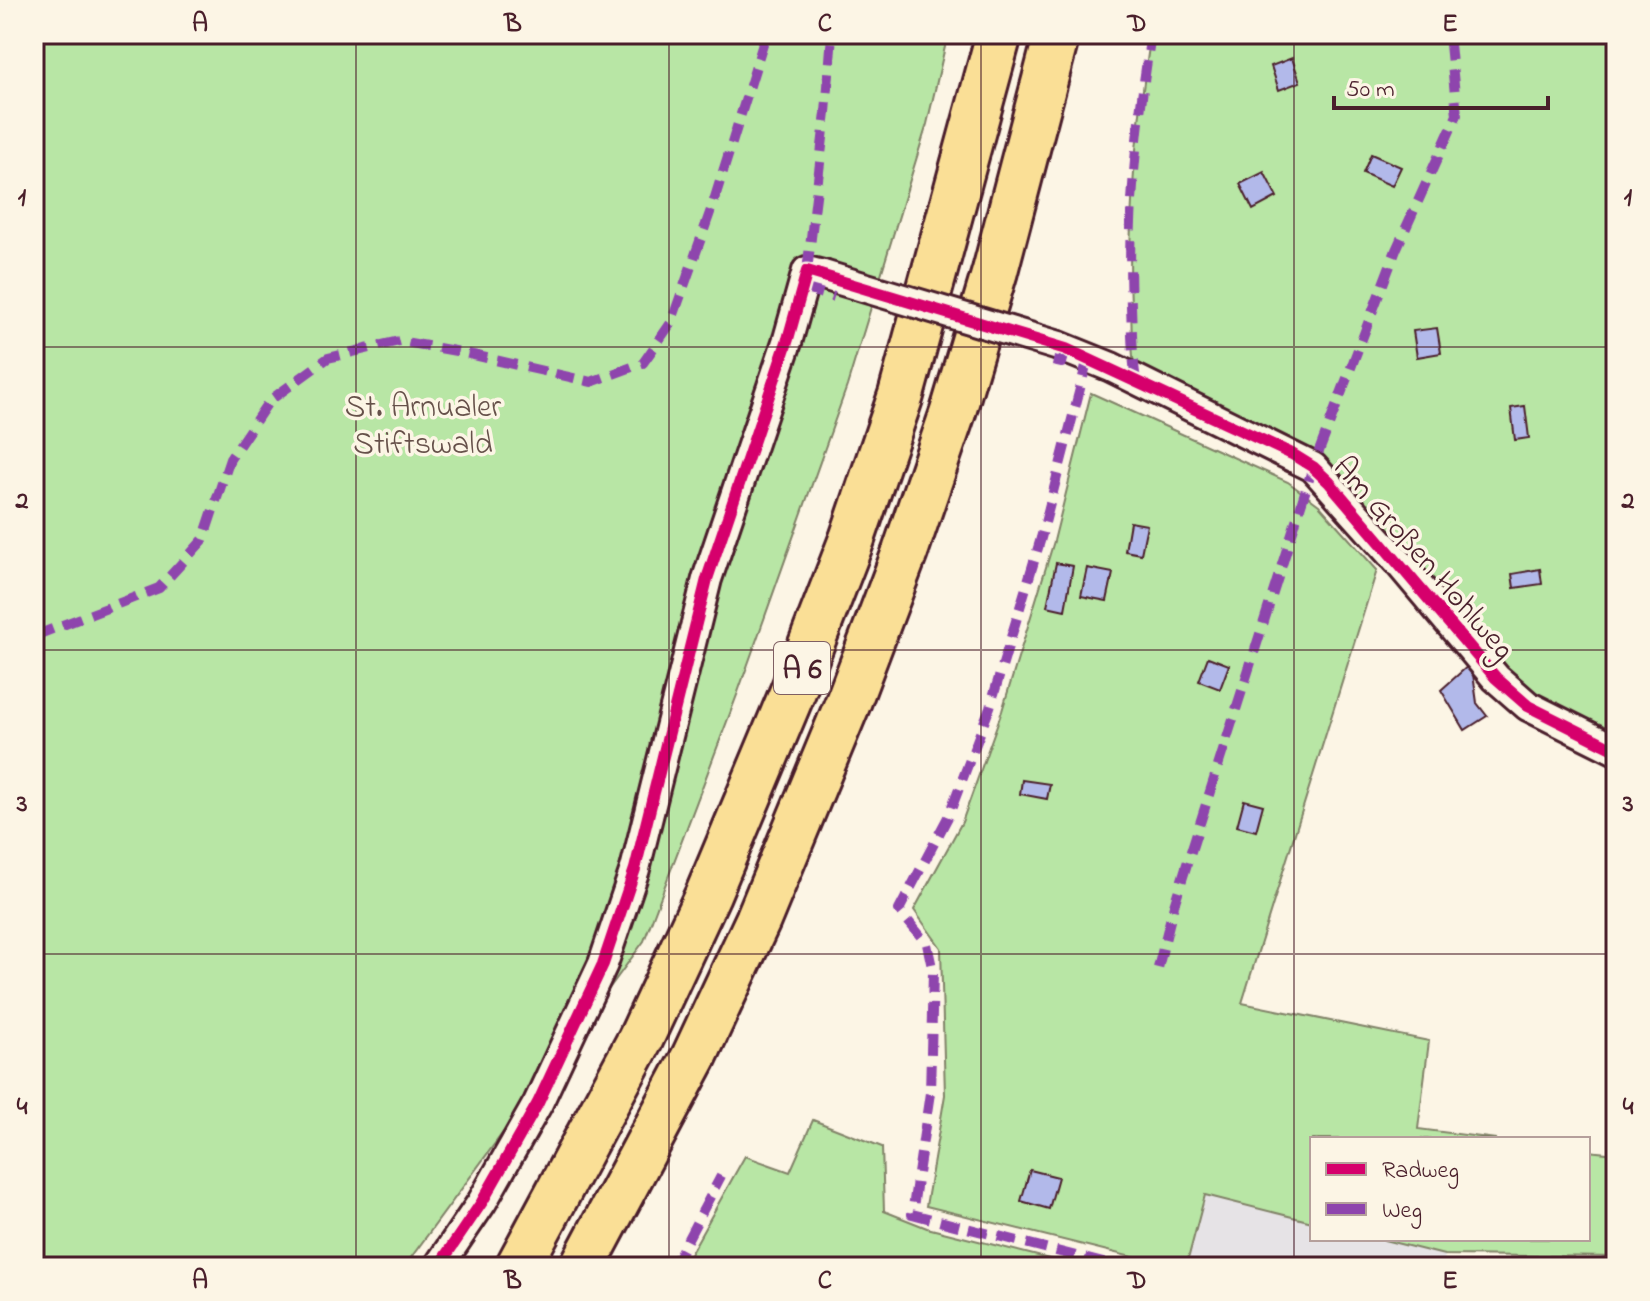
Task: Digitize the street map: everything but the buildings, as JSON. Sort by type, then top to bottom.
[{"type":"highway","name":"A 6","points":[[518,1267],[640,1040],[708,894],[799,677],[852,539],[901,395],[999,34]]},
{"type":"highway","name":"A 6","points":[[582,1267],[694,1057],[758,920],[855,685],[958,397],[995,271],[1057,34]]},
{"type":"street","name":"Am Großen Hohlweg","points":[[438,1267],[482,1202],[538,1103],[603,964],[635,869],[707,579],[788,339],[807,271],[1059,346],[1111,367],[1292,454],[1313,467],[1496,678],[1528,706],[1616,750]]},
{"type":"shaded area","points":[[1204,1195],[1310,1222],[1310,1241],[1388,1241],[1444,1255],[1446,1267],[1186,1267]]},
{"type":"green space","name":"St. Arnualer Stiftswald","points":[[34,34],[948,34],[927,124],[847,386],[737,695],[644,941],[404,1267],[34,1267]]},
{"type":"green space","points":[[1151,34],[1616,34],[1616,750],[1528,706],[1329,482],[1136,380],[1132,352],[1130,272],[1132,203],[1137,135]]},
{"type":"green space","points":[[1091,393],[1288,482],[1319,505],[1377,570],[1242,1003],[1429,1041],[1418,1129],[1480,1137],[1310,1137],[1310,1221],[1205,1195],[1186,1267],[1172,1267],[926,1206],[945,1095],[941,948],[914,910],[962,822],[1002,711],[1054,541]]},
{"type":"green space","points":[[813,1120],[882,1147],[884,1211],[927,1228],[1081,1267],[683,1267],[745,1156],[790,1172]]},
{"type":"green space","points":[[1590,1151],[1616,1154],[1616,1257],[1444,1255],[1388,1241],[1590,1241]]},
{"type":"marked path","points":[[34,636],[159,588],[203,540],[230,459],[269,401],[328,358],[399,341],[591,382],[643,363],[671,323],[712,207],[766,34]]},
{"type":"marked path","points":[[807,271],[832,34]]},
{"type":"marked path","points":[[1136,380],[1130,272],[1132,203],[1137,135],[1151,34]]},
{"type":"marked path","points":[[1158,968],[1174,905],[1313,467],[1396,250],[1457,115],[1449,34]]},
{"type":"marked path","points":[[803,288],[834,297]]},
{"type":"marked path","points":[[1053,361],[1062,363],[1066,349]]},
{"type":"marked path","points":[[1088,358],[1041,538],[990,707],[948,817],[899,910],[927,944],[933,972],[930,1093],[912,1214],[1119,1267]]},
{"type":"marked path","points":[[673,1267],[721,1176]]},
{"type":"cycle path","points":[[438,1267],[482,1202],[538,1103],[603,964],[635,869],[707,579],[788,339],[807,271],[1066,349],[1292,454],[1329,482],[1496,678],[1528,706],[1616,750]]}]
